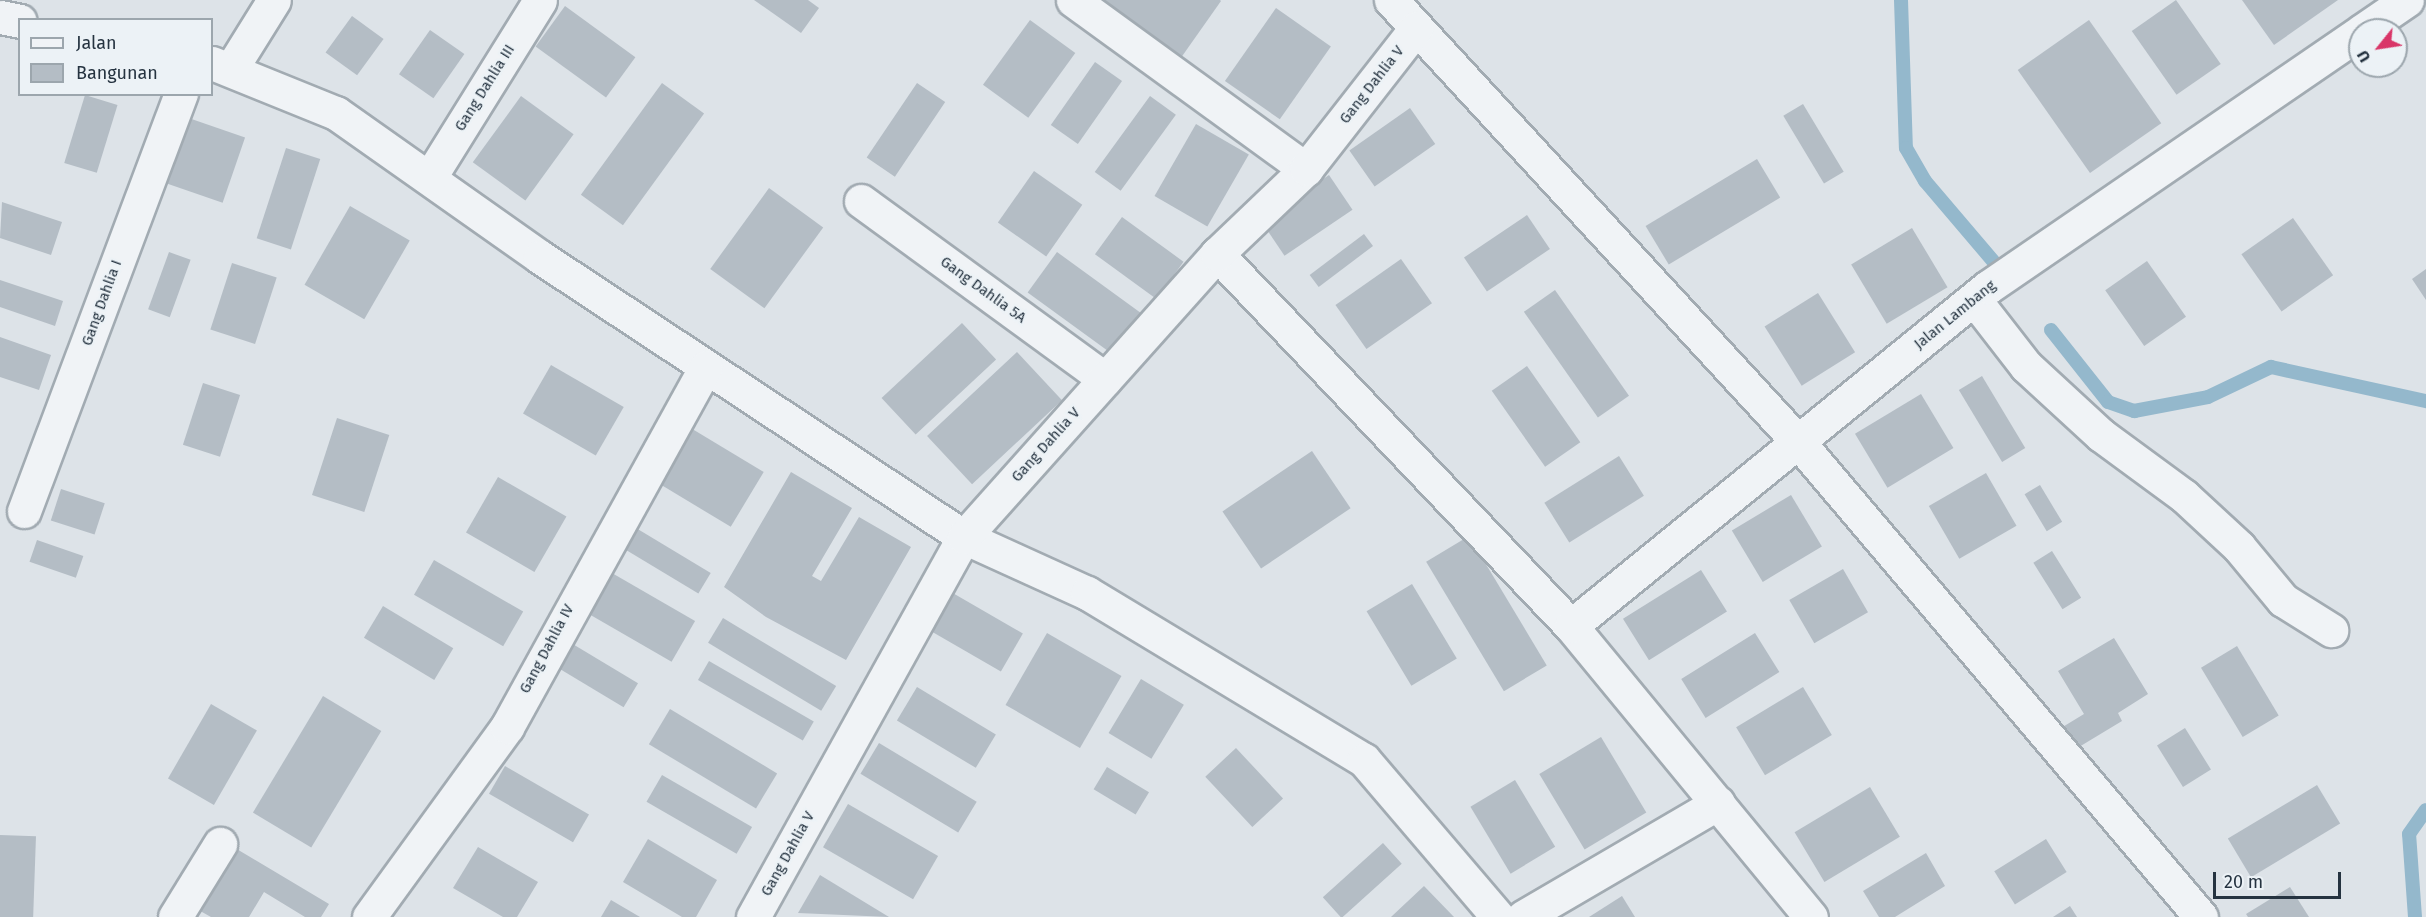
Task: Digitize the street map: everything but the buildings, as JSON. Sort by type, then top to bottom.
[{"type":"street","points":[[0,4],[1,0]]},
{"type":"street","points":[[274,0],[221,66],[336,113],[706,367],[964,537],[1088,593],[1364,760],[1498,917]]},
{"type":"street","name":"Gang Dahlia III","points":[[430,177],[540,0]]},
{"type":"street","points":[[1073,0],[1306,169]]},
{"type":"street","points":[[1390,0],[1800,444],[2201,917]]},
{"type":"street","name":"Jalan Lambang","points":[[2380,18],[2407,0]]},
{"type":"street","points":[[0,17],[18,21]]},
{"type":"street","name":"Gang Dahlia V","points":[[753,917],[964,537],[1217,254],[1306,169],[1416,28]]},
{"type":"street","name":"Jalan Lambang","points":[[1571,626],[1800,444],[1981,293],[2348,40]]},
{"type":"street","name":"Gang Dahlia I","points":[[24,511],[179,96]]},
{"type":"street","name":"Gang Dahlia 5A","points":[[861,201],[1105,379]]},
{"type":"street","points":[[1217,254],[1571,626],[1811,917]]},
{"type":"street","points":[[1981,293],[2034,373],[2101,435],[2184,496],[2239,547],[2283,600],[2331,630]]},
{"type":"street","name":"Gang Dahlia IV","points":[[369,917],[507,727],[706,367]]},
{"type":"street","points":[[1523,917],[1718,803]]},
{"type":"street","points":[[175,917],[220,844]]},
{"type":"waterway","points":[[1901,0],[1906,148],[1925,181],[2005,275]]},
{"type":"waterway","points":[[2051,330],[2108,402],[2134,411],[2208,397],[2271,367],[2426,401]]},
{"type":"waterway","points":[[2415,917],[2409,834],[2426,810]]}]
